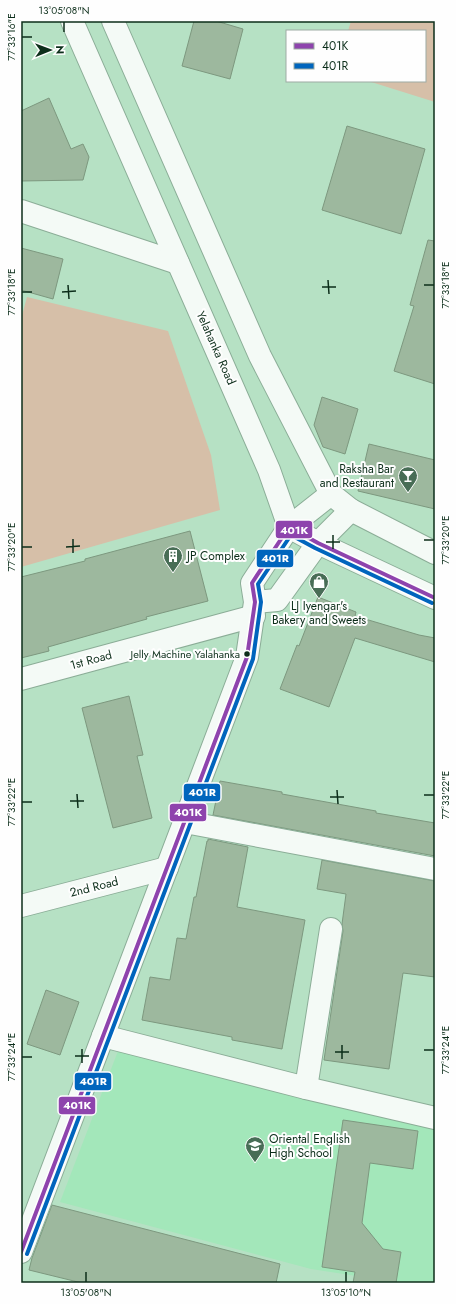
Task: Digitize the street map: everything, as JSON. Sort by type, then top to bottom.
[{"type":"main road","name":"Yelahanka Road","points":[[72,21],[270,470],[289,527]]},
{"type":"main road","points":[[113,21],[260,356],[331,494],[351,510],[435,553]]},
{"type":"main road","points":[[21,210],[178,263]]},
{"type":"main road","points":[[21,1252],[247,657],[255,609],[252,583],[289,527],[331,494]]},
{"type":"main road","name":"1st Road","points":[[21,679],[255,609],[277,600],[318,543],[351,510]]},
{"type":"main road","points":[[289,527],[318,543],[435,598]]},
{"type":"main road","points":[[185,822],[435,869]]},
{"type":"main road","name":"2nd Road","points":[[21,906],[167,868]]},
{"type":"main road","points":[[306,1088],[331,929]]},
{"type":"main road","points":[[103,1036],[306,1088],[435,1118]]},
{"type":"shaded area","points":[[351,21],[435,21],[435,102],[371,82],[426,82],[426,30],[348,30]]},
{"type":"shaded area","points":[[27,297],[168,331],[211,455],[220,510],[21,567],[21,319]]},
{"type":"shaded area","name":"Oriental English High School","points":[[118,1051],[435,1124],[435,1283],[402,1283],[311,1269],[60,1202]]},
{"type":"building","points":[[194,21],[216,21],[243,29],[230,79],[182,66]]},
{"type":"building","points":[[49,98],[71,149],[83,144],[89,157],[83,180],[21,181],[21,111]]},
{"type":"building","points":[[347,126],[425,149],[401,234],[322,210]]},
{"type":"building","points":[[428,240],[435,241],[435,384],[394,371],[414,306],[410,305]]},
{"type":"building","points":[[21,248],[63,259],[53,299],[21,290]]},
{"type":"building","points":[[322,397],[358,409],[345,454],[323,447],[314,425]]},
{"type":"building","points":[[369,444],[435,460],[435,509],[358,491]]},
{"type":"building","points":[[190,531],[208,601],[146,617],[147,619],[48,647],[49,651],[21,658],[21,577],[85,561],[85,559]]},
{"type":"building","points":[[318,597],[356,612],[355,616],[419,635],[435,638],[435,662],[355,638],[329,707],[280,689]]},
{"type":"building","points":[[129,696],[143,755],[137,756],[152,818],[113,828],[82,708]]},
{"type":"building","points":[[220,781],[376,811],[376,813],[435,823],[435,856],[213,815]]},
{"type":"building","points":[[208,839],[248,847],[237,907],[305,920],[282,1049],[232,1040],[232,1037],[142,1020],[150,977],[170,980],[177,938],[186,939],[194,897],[196,897]]},
{"type":"building","points":[[322,860],[435,881],[435,977],[403,973],[389,1069],[324,1060],[343,931],[342,924],[346,894],[317,889]]},
{"type":"building","points":[[46,990],[79,1002],[60,1055],[27,1044]]},
{"type":"building","points":[[343,1120],[418,1131],[413,1169],[370,1163],[362,1223],[383,1249],[401,1252],[396,1283],[353,1283],[355,1272],[322,1267]]},
{"type":"building","points":[[52,1205],[280,1264],[276,1283],[82,1283],[29,1270]]},
{"type":"transit line","name":"401K","points":[[21,1252],[247,657],[255,602],[252,583],[289,527],[318,543],[435,598]]},
{"type":"transit line","name":"401R","points":[[27,1254],[253,659],[261,602],[258,584],[291,535],[315,548],[432,603]]},
{"type":"place","name":"Raksha Bar and Restaurant","points":[[408,493]]},
{"type":"place","name":"JP Complex","points":[[173,573]]},
{"type":"place","name":"LJ Iyengar's Bakery and Sweets","points":[[319,599]]},
{"type":"place","name":"Jelly Machine Yalahanka","points":[[247,654]]},
{"type":"place","name":"Oriental English High School","points":[[255,1163]]}]
